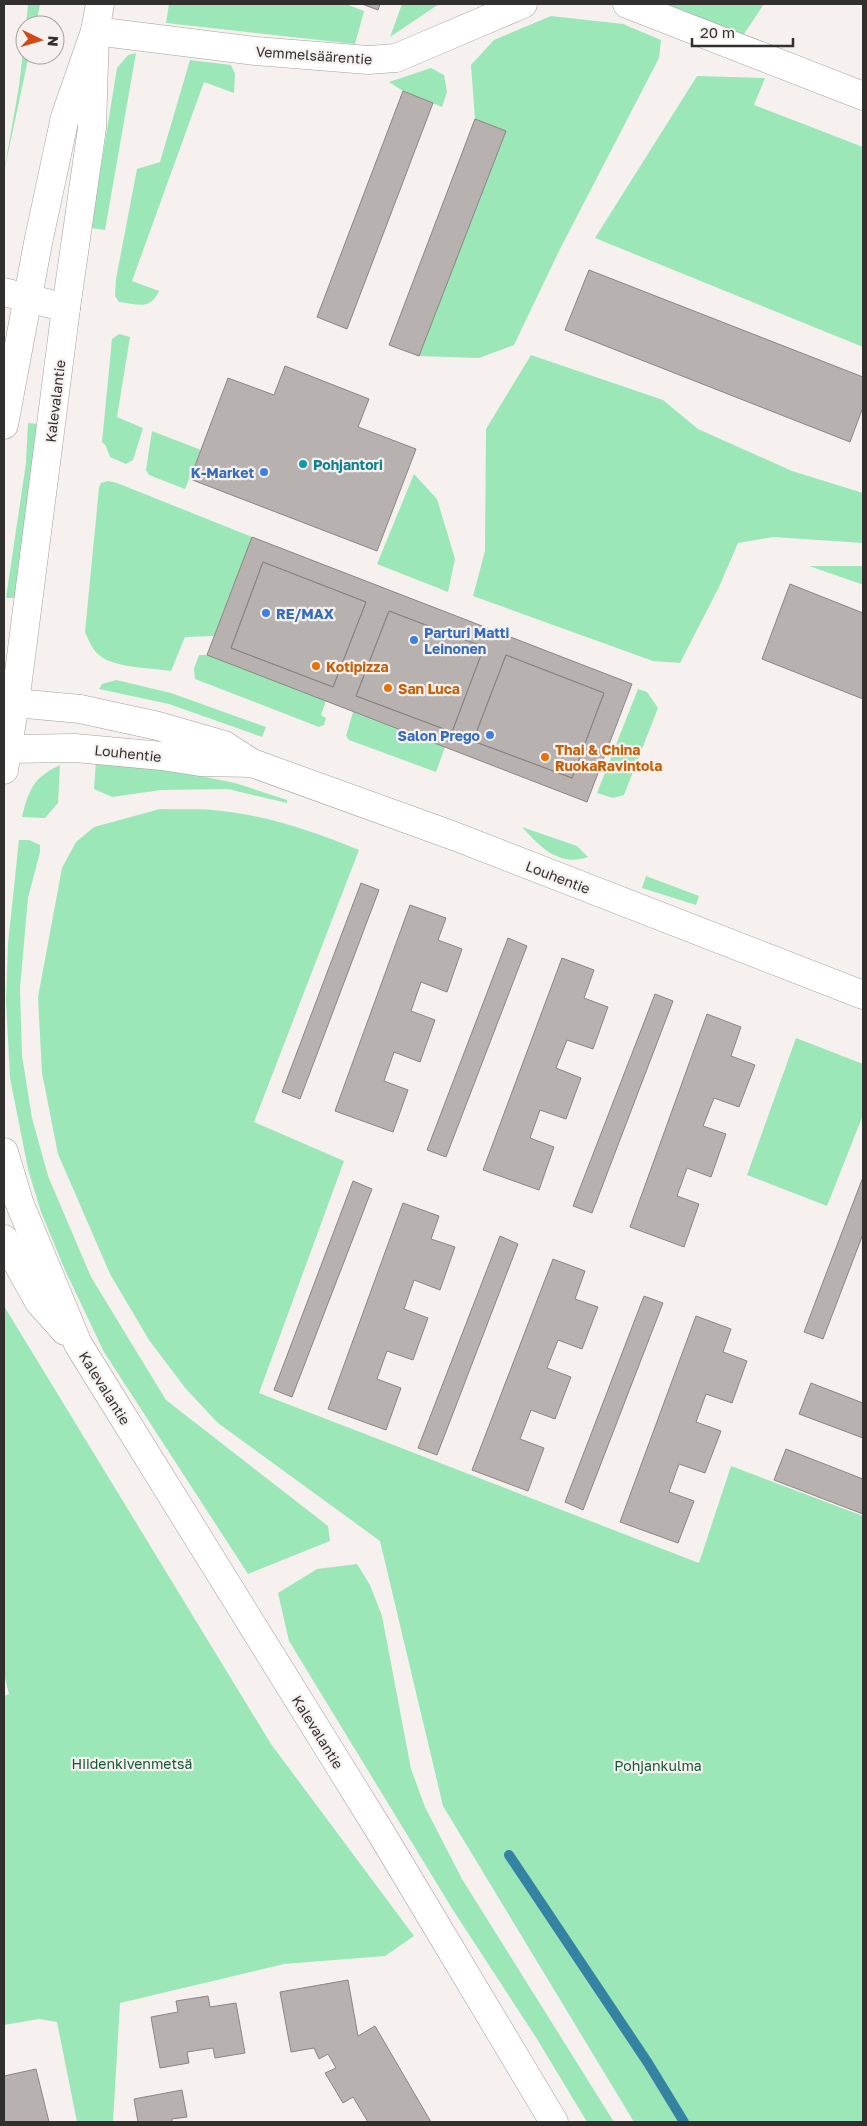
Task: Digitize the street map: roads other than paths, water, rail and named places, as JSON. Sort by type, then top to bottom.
[{"type":"main road","name":"Kalevalantie","points":[[5,756],[9,703],[92,128],[95,31],[100,4]]},
{"type":"main road","name":"Vemmelsäärentie","points":[[95,31],[256,51],[368,60],[396,58],[523,4]]},
{"type":"main road","points":[[627,4],[863,96]]},
{"type":"main road","name":"Kalevalantie","points":[[4,425],[16,295],[65,117],[95,31]]},
{"type":"main road","points":[[16,295],[66,308]]},
{"type":"main road","name":"Louhentie","points":[[9,703],[80,709],[158,726],[224,744],[252,763],[454,836],[863,995]]},
{"type":"main road","name":"Louhentie","points":[[5,756],[75,748],[162,756],[200,762],[252,763]]},
{"type":"main road","name":"Kalevalantie","points":[[4,1152],[19,1202],[78,1344],[381,1833],[554,2122]]},
{"type":"main road","name":"Kalevalantie","points":[[4,1239],[39,1302],[78,1344]]},
{"type":"waterway","points":[[509,1855],[648,2063],[684,2122]]},
{"type":"place","name":"Pohjantori","points":[[303,464]]},
{"type":"place","name":"K-Market","points":[[264,472]]},
{"type":"place","name":"RE/MAX","points":[[266,613]]},
{"type":"place","name":"Parturi Matti Leinonen","points":[[414,640]]},
{"type":"place","name":"Kotipizza","points":[[316,666]]},
{"type":"place","name":"San Luca","points":[[388,688]]},
{"type":"place","name":"Salon Prego","points":[[490,735]]},
{"type":"place","name":"Thai & China RuokaRavintola","points":[[545,757]]},
{"type":"park label","name":"Hiidenkivenmetsä","points":[[132,1763]]},
{"type":"park label","name":"Pohjankulma","points":[[658,1765]]}]
